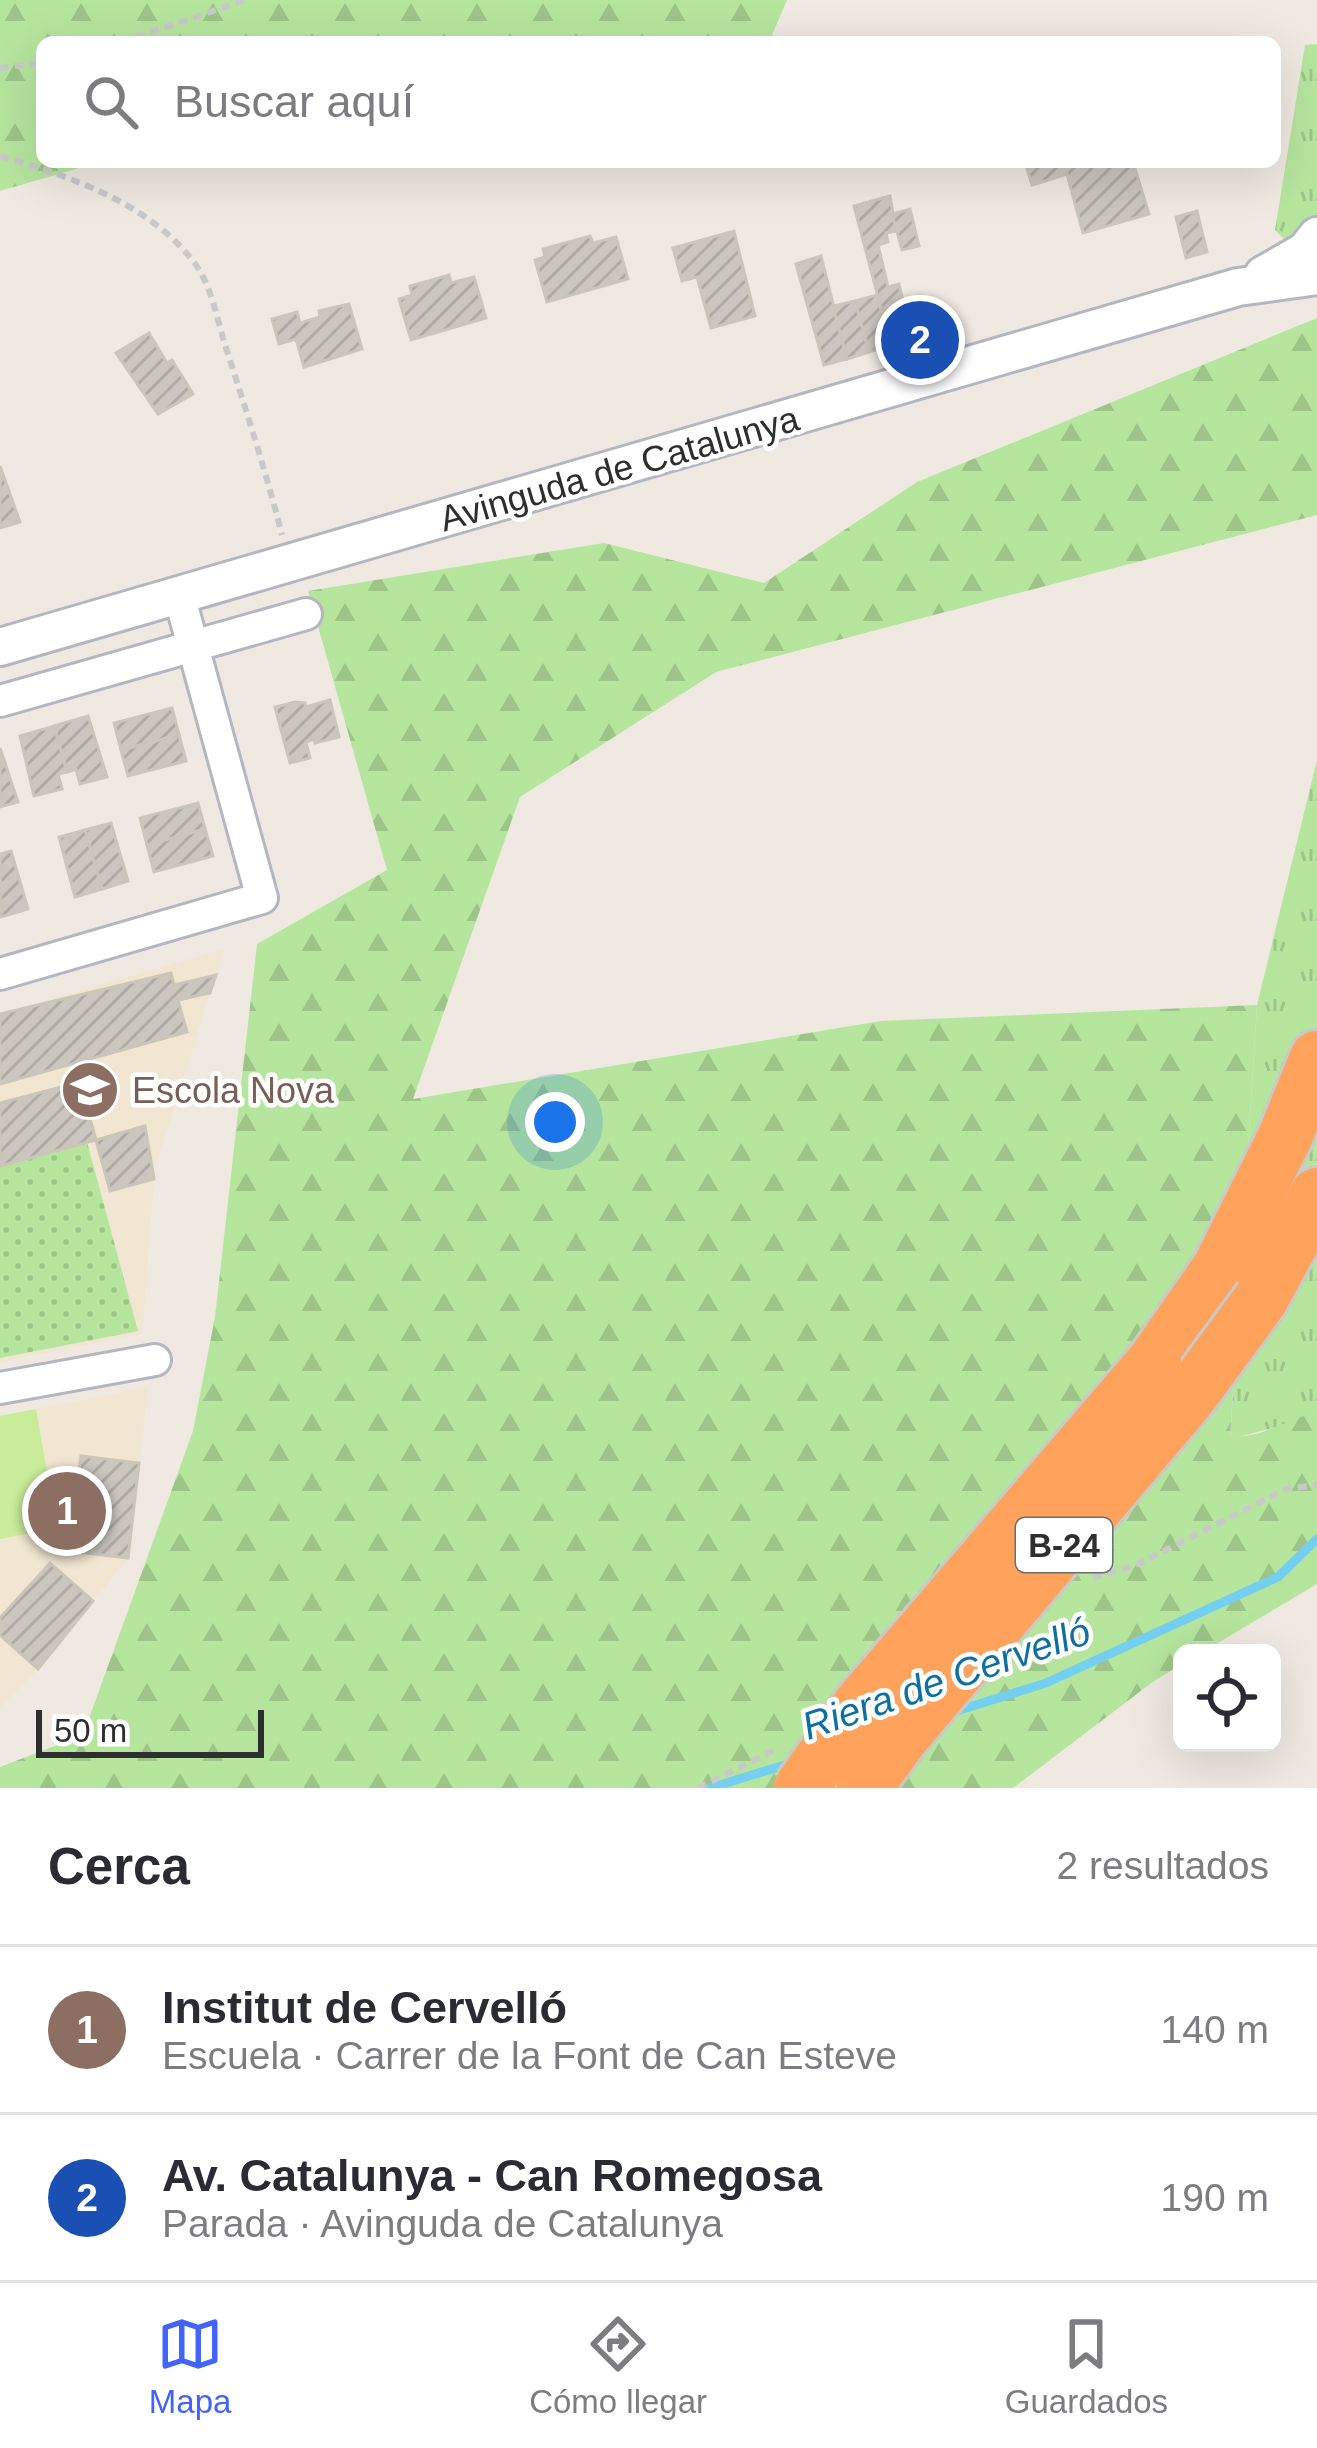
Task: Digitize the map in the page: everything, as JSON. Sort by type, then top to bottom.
[{"type":"highway","name":"B-24","points":[[865,1788],[918,1717],[1189,1397],[1240,1284],[1285,1137],[1317,1058]]},
{"type":"highway","name":"B-24","points":[[801,1788],[861,1704],[1154,1361],[1240,1284],[1317,1195]]},
{"type":"street","name":"Avinguda de Catalunya","points":[[1238,287],[1286,264],[1317,236]]},
{"type":"street","name":"Avinguda de Catalunya","points":[[0,647],[1238,287],[1317,276]]},
{"type":"street","points":[[0,974],[262,898],[179,595]]},
{"type":"street","points":[[0,701],[306,614]]},
{"type":"street","points":[[0,1388],[155,1360]]},
{"type":"path","points":[[139,36],[244,0]]},
{"type":"path","points":[[0,68],[36,64]]},
{"type":"path","points":[[0,156],[36,166]]},
{"type":"path","points":[[44,168],[126,205],[194,262],[233,370],[289,563]]},
{"type":"shaded area","name":"Escola Nova","points":[[224,949],[155,1168],[142,1334],[0,1362],[0,1014]]},
{"type":"shaded area","points":[[148,1387],[128,1558],[38,1669],[0,1707],[0,1416]]},
{"type":"green space","points":[[0,0],[787,0],[772,36],[36,36],[36,168],[79,168],[0,191]]},
{"type":"green space","points":[[1317,44],[1317,272],[1275,230],[1305,45]]},
{"type":"green space","points":[[1317,318],[1317,515],[716,672],[520,797],[413,1099],[881,1021],[1257,1005],[1230,1438],[1257,1434],[1317,1411],[1317,1584],[1216,1644],[1173,1644],[1173,1669],[1013,1788],[0,1788],[0,1767],[83,1735],[193,1431],[215,1317],[257,944],[387,870],[308,591],[604,543],[764,583],[917,482]]},
{"type":"green space","points":[[1317,760],[1317,1411],[1292,1423],[1230,1439],[1257,1005]]},
{"type":"green space","points":[[87,1142],[138,1331],[0,1358],[0,1166]]},
{"type":"green space","points":[[36,1409],[57,1528],[0,1539],[0,1416]]},
{"type":"building","points":[[1027,168],[1135,168],[1149,214],[1083,233],[1067,174],[1032,185]]},
{"type":"building","points":[[890,196],[896,231],[886,233],[888,242],[878,245],[888,287],[899,284],[907,316],[918,312],[926,336],[891,346],[854,206]]},
{"type":"building","points":[[910,209],[919,246],[902,250],[892,214]]},
{"type":"building","points":[[1197,211],[1207,252],[1186,258],[1176,217]]},
{"type":"building","points":[[734,231],[755,316],[711,328],[697,277],[682,281],[673,248]]},
{"type":"building","points":[[590,236],[593,243],[616,237],[628,279],[547,302],[535,260],[545,257],[543,249]]},
{"type":"building","points":[[821,256],[847,359],[824,365],[796,264]]},
{"type":"building","points":[[449,275],[451,283],[474,277],[486,318],[411,340],[399,299],[412,295],[410,286]]},
{"type":"building","points":[[877,295],[891,346],[869,352],[855,301]]},
{"type":"building","points":[[855,301],[869,352],[847,359],[833,306]]},
{"type":"building","points":[[349,304],[362,349],[304,367],[296,339],[279,344],[272,319],[297,312],[300,323],[320,317],[319,311]]},
{"type":"building","points":[[149,333],[193,394],[158,414],[116,353]]},
{"type":"building","points":[[0,466],[20,522],[0,528]]},
{"type":"building","points":[[330,700],[339,737],[306,742],[310,758],[290,763],[275,707],[295,702],[306,707]]},
{"type":"building","points":[[172,708],[179,735],[121,750],[114,723]]},
{"type":"building","points":[[88,716],[107,777],[80,784],[76,769],[67,772],[54,726]]},
{"type":"building","points":[[54,726],[67,772],[58,774],[62,789],[34,796],[20,736]]},
{"type":"building","points":[[179,735],[186,761],[128,776],[121,750]]},
{"type":"building","points":[[0,748],[18,802],[0,807]]},
{"type":"building","points":[[198,803],[205,829],[147,845],[140,818]]},
{"type":"building","points":[[111,823],[128,881],[102,889],[85,830]]},
{"type":"building","points":[[205,829],[213,856],[154,872],[147,845]]},
{"type":"building","points":[[85,830],[102,889],[75,897],[59,837]]},
{"type":"building","points":[[11,851],[28,909],[1,917],[0,854]]},
{"type":"building","points":[[171,973],[174,985],[216,975],[210,993],[178,1000],[187,1032],[0,1084],[0,1014]]},
{"type":"building","points":[[80,1082],[96,1140],[0,1166],[0,1103]]},
{"type":"building","points":[[145,1126],[154,1179],[110,1191],[96,1140]]},
{"type":"building","points":[[81,1456],[139,1463],[128,1558],[69,1551]]},
{"type":"building","points":[[50,1563],[93,1601],[38,1669],[0,1635],[0,1618]]},
{"type":"waterway","name":"Riera de Cervelló","points":[[950,1713],[1046,1683],[1278,1577],[1317,1539]]},
{"type":"waterway","name":"Riera de Cervelló","points":[[710,1788],[791,1763]]},
{"type":"place","name":"Av. Catalunya - Can Romegosa","points":[[920,340]]},
{"type":"place","name":"Escola Nova","points":[[90,1090]]},
{"type":"place","name":"Institut de Cervelló","points":[[67,1511]]}]
